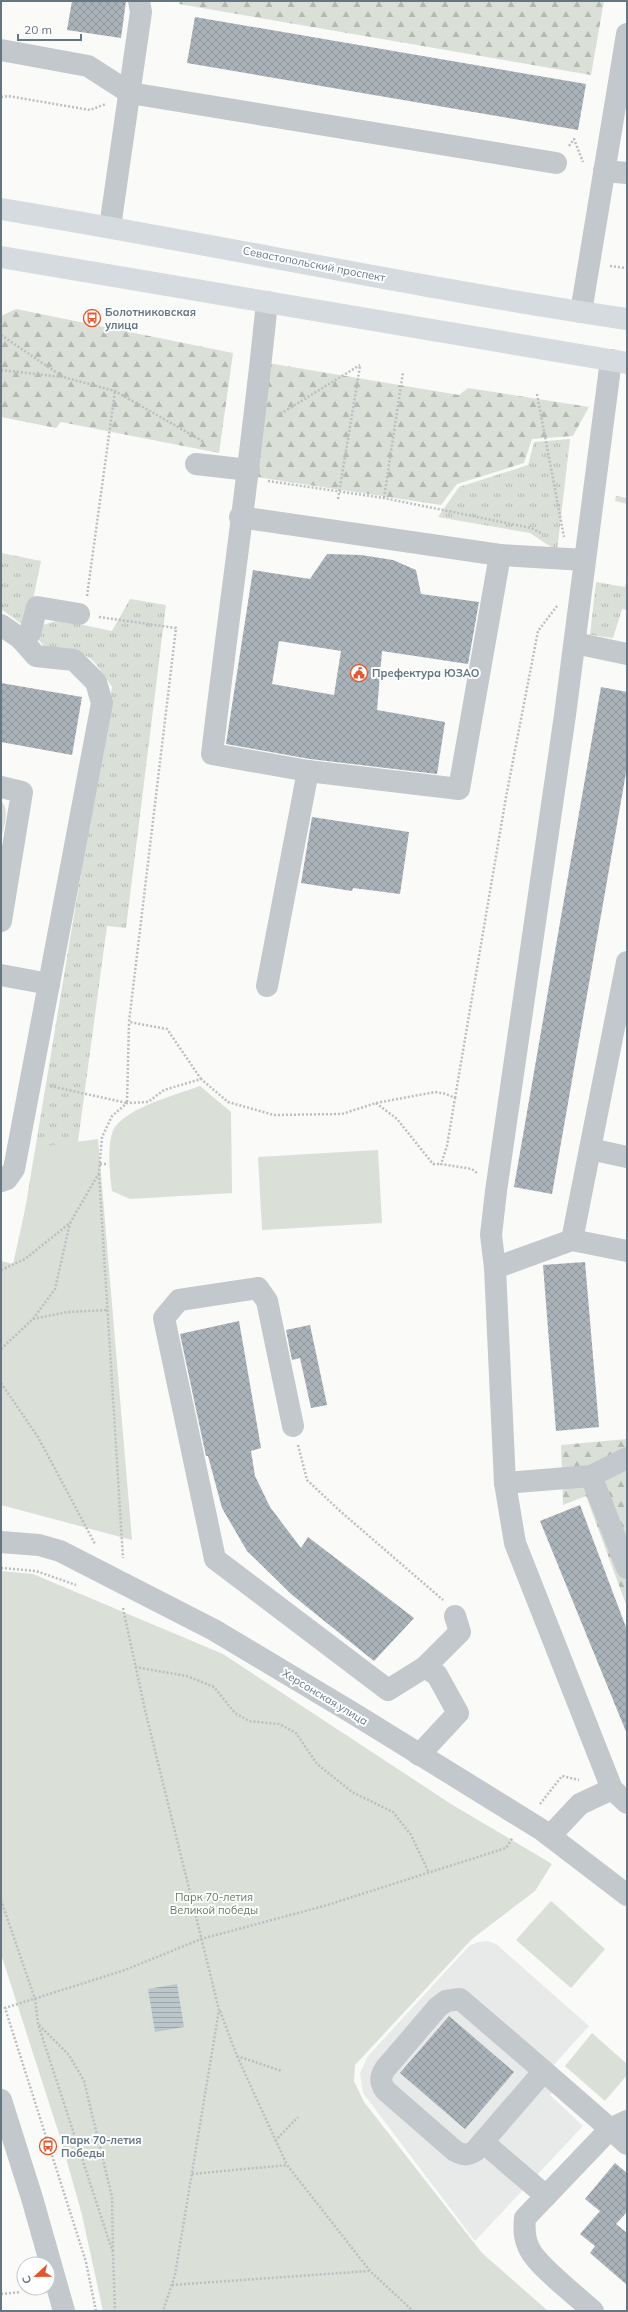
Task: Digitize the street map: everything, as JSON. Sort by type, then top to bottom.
[{"type":"main road","name":"Севастопольский проспект","points":[[1,209],[110,226],[581,312],[627,319]]},
{"type":"main road","points":[[1,257],[619,362]]},
{"type":"street","points":[[110,226],[141,12],[139,1]]},
{"type":"street","points":[[581,312],[627,34]]},
{"type":"street","points":[[1,50],[88,66],[130,93],[556,163]]},
{"type":"street","points":[[604,171],[627,174]]},
{"type":"street","points":[[267,302],[249,474],[240,517],[212,754],[308,771],[459,789],[500,555]]},
{"type":"street","points":[[550,1836],[580,1804],[620,1796],[515,1543],[505,1483],[495,1268],[491,1235],[496,1191],[575,643],[585,560],[619,362]]},
{"type":"street","points":[[196,464],[249,474]]},
{"type":"street","points":[[240,517],[500,555],[585,560]]},
{"type":"street","points":[[20,638],[30,633],[37,607],[86,610]]},
{"type":"street","points":[[1,625],[20,638],[36,656],[74,660],[96,682],[102,703],[14,1169],[7,1179],[1,1181]]},
{"type":"street","points":[[575,643],[627,654]]},
{"type":"street","points":[[267,986],[308,771]]},
{"type":"street","points":[[1,787],[22,792],[1,921]]},
{"type":"street","points":[[572,1240],[627,962]]},
{"type":"street","points":[[1,974],[49,984]]},
{"type":"street","points":[[590,1149],[627,1157]]},
{"type":"street","points":[[495,1268],[572,1240],[627,1251]]},
{"type":"street","points":[[293,1426],[267,1301],[258,1288],[179,1300],[164,1318],[215,1559],[388,1690],[425,1667],[460,1632],[455,1616]]},
{"type":"street","points":[[505,1483],[591,1476],[627,1458]]},
{"type":"street","points":[[591,1476],[627,1568]]},
{"type":"street","name":"Херсонская улица","points":[[1,1542],[39,1545],[60,1551],[214,1630],[550,1836],[627,1895]]},
{"type":"street","points":[[419,1755],[458,1713],[437,1675],[425,1667]]},
{"type":"street","points":[[544,2071],[475,2152],[468,2155],[463,2155],[455,2151],[385,2090],[381,2083],[381,2076],[385,2069],[438,2007],[446,2001],[460,1999],[544,2071],[619,2125],[627,2144]]},
{"type":"street","points":[[1,2100],[35,2206],[64,2311]]},
{"type":"street","points":[[593,2311],[543,2266],[529,2250],[524,2233],[525,2218],[619,2125]]},
{"type":"street","points":[[483,2142],[546,2196]]},
{"type":"path","points":[[1,97],[8,96],[90,110],[130,93]]},
{"type":"path","points":[[556,163],[574,139],[583,162],[586,156]]},
{"type":"path","points":[[1,335],[63,377]]},
{"type":"path","points":[[338,499],[360,365]]},
{"type":"path","points":[[1,370],[63,377],[115,391],[166,421]]},
{"type":"path","points":[[384,498],[403,372]]},
{"type":"path","points":[[115,391],[86,610],[176,628],[129,1022],[127,1103],[112,1116],[102,1138],[99,1173],[123,1561]]},
{"type":"path","points":[[537,394],[564,540]]},
{"type":"path","points":[[249,474],[340,492],[384,498],[531,528],[548,538]]},
{"type":"path","points":[[441,1164],[447,1146],[506,796],[538,631],[561,601]]},
{"type":"path","points":[[129,1022],[167,1029],[202,1079],[228,1102],[274,1115],[342,1114],[376,1103],[435,1092],[446,1094],[455,1098]]},
{"type":"path","points":[[52,1086],[127,1103],[148,1102],[164,1090],[202,1079]]},
{"type":"path","points":[[376,1103],[397,1119],[433,1164],[472,1169],[496,1191]]},
{"type":"path","points":[[100,1164],[108,1164]]},
{"type":"path","points":[[1,1349],[33,1319],[55,1289],[70,1223],[99,1173]]},
{"type":"path","points":[[1,1270],[25,1259],[70,1223]]},
{"type":"path","points":[[33,1319],[67,1312],[108,1310]]},
{"type":"path","points":[[1,1383],[38,1437],[96,1546]]},
{"type":"path","points":[[293,1426],[307,1480],[340,1512],[444,1601],[455,1616]]},
{"type":"path","points":[[122,1601],[135,1667],[201,1940],[220,2010],[237,2056],[287,2165],[370,2271],[413,2311]]},
{"type":"path","points":[[135,1667],[187,1676],[214,1687],[235,1713],[249,1721],[280,1724],[296,1733],[317,1764],[352,1792],[392,1812],[411,1834],[429,1873]]},
{"type":"path","points":[[96,2311],[86,2262],[5,2008],[125,1970],[201,1940],[324,1906],[506,1848]]},
{"type":"path","points":[[1,1900],[35,1999],[38,2024],[113,2253]]},
{"type":"path","points":[[163,2311],[172,2285],[220,2010]]},
{"type":"path","points":[[38,2024],[69,2055],[84,2081],[112,2197],[116,2311]]},
{"type":"path","points":[[237,2056],[282,2071]]},
{"type":"path","points":[[275,2140],[298,2117]]},
{"type":"path","points":[[192,2174],[287,2165]]},
{"type":"path","points":[[172,2285],[370,2271]]},
{"type":"path","points":[[1,2294],[16,2292]]},
{"type":"shaded area","points":[[488,1941],[496,1944],[589,2026],[551,2068],[564,2080],[550,2095],[583,2126],[475,2241],[363,2093],[360,2073],[368,2056],[469,1946],[478,1942]]},
{"type":"shaded area","points":[[177,1984],[184,2027],[155,2032],[148,1989]]},
{"type":"green space","points":[[180,1],[604,1],[591,75],[179,4]]},
{"type":"green space","points":[[16,309],[233,353],[219,453],[61,422],[56,428],[1,417],[1,316]]},
{"type":"green space","points":[[268,363],[459,395],[468,388],[589,407],[573,436],[532,439],[524,463],[457,484],[441,505],[256,477]]},
{"type":"green space","points":[[570,439],[557,551],[530,533],[438,517],[459,487],[528,465],[534,442]]},
{"type":"green space","points":[[616,496],[627,498],[627,504],[615,501]]},
{"type":"green space","points":[[1,553],[41,561],[27,628],[1,609]]},
{"type":"green space","points":[[627,578],[627,610],[622,609],[613,638],[590,635],[596,582],[625,587]]},
{"type":"green space","points":[[130,599],[166,605],[126,928],[107,926],[74,1171],[23,1222],[112,687],[99,668],[88,657],[73,652],[49,652],[38,639],[43,625],[59,620],[112,631]]},
{"type":"green space","points":[[1,801],[6,809],[6,814],[1,840]]},
{"type":"green space","points":[[200,1086],[231,1112],[232,1193],[130,1199],[112,1191],[110,1141],[115,1127],[122,1120],[143,1107]]},
{"type":"green space","points":[[98,1139],[132,1540],[1,1505],[1,1261],[13,1264],[39,1147]]},
{"type":"green space","points":[[378,1150],[382,1223],[262,1230],[258,1157]]},
{"type":"green space","points":[[627,1439],[627,1607],[586,1496],[563,1505],[561,1445]]},
{"type":"green space","name":"Парк 70-летия Великой победы","points":[[1,1571],[33,1574],[223,1654],[451,1804],[552,1864],[535,1891],[472,1939],[355,2065],[354,2081],[364,2102],[482,2253],[548,2311],[103,2311],[82,2215],[61,2140],[1,1954]]},
{"type":"green space","points":[[551,1901],[605,1949],[571,1988],[516,1940]]},
{"type":"green space","points":[[592,2033],[627,2064],[627,2075],[605,2101],[565,2066]]},
{"type":"building","points":[[72,1],[126,1],[121,38],[67,30]]},
{"type":"building","points":[[195,17],[586,84],[578,130],[187,63]]},
{"type":"building","name":"Префектура ЮЗАО","points":[[327,554],[361,555],[393,560],[416,570],[421,594],[479,602],[468,664],[382,651],[377,710],[445,722],[437,774],[310,759],[226,744],[253,570],[310,579]],"holes":[[[279,641],[341,651],[334,695],[272,684]]]},
{"type":"building","points":[[1,683],[82,697],[72,755],[1,742]]},
{"type":"building","points":[[601,687],[627,692],[627,767],[552,1194],[514,1187]]},
{"type":"building","points":[[312,817],[409,832],[400,894],[353,888],[352,891],[301,883]]},
{"type":"building","points":[[585,1262],[599,1427],[556,1431],[543,1265]]},
{"type":"building","points":[[239,1321],[261,1448],[251,1451],[255,1476],[270,1507],[301,1548],[308,1537],[414,1618],[374,1661],[291,1594],[247,1551],[222,1508],[208,1456],[206,1456],[180,1334]]},
{"type":"building","points":[[310,1325],[327,1405],[311,1408],[300,1358],[292,1360],[286,1330]]},
{"type":"building","points":[[580,1505],[627,1630],[627,1734],[540,1521]]},
{"type":"building","points":[[449,2016],[514,2072],[465,2129],[400,2073]]},
{"type":"building","points":[[615,2163],[627,2173],[627,2212],[616,2224],[627,2233],[627,2285],[590,2253],[595,2246],[580,2234],[600,2211],[585,2199]]},
{"type":"place","name":"Болотниковская улица","points":[[92,318]]},
{"type":"place","name":"Префектура ЮЗАО","points":[[359,673]]},
{"type":"place","name":"Парк 70-летия Победы","points":[[48,2146]]}]
